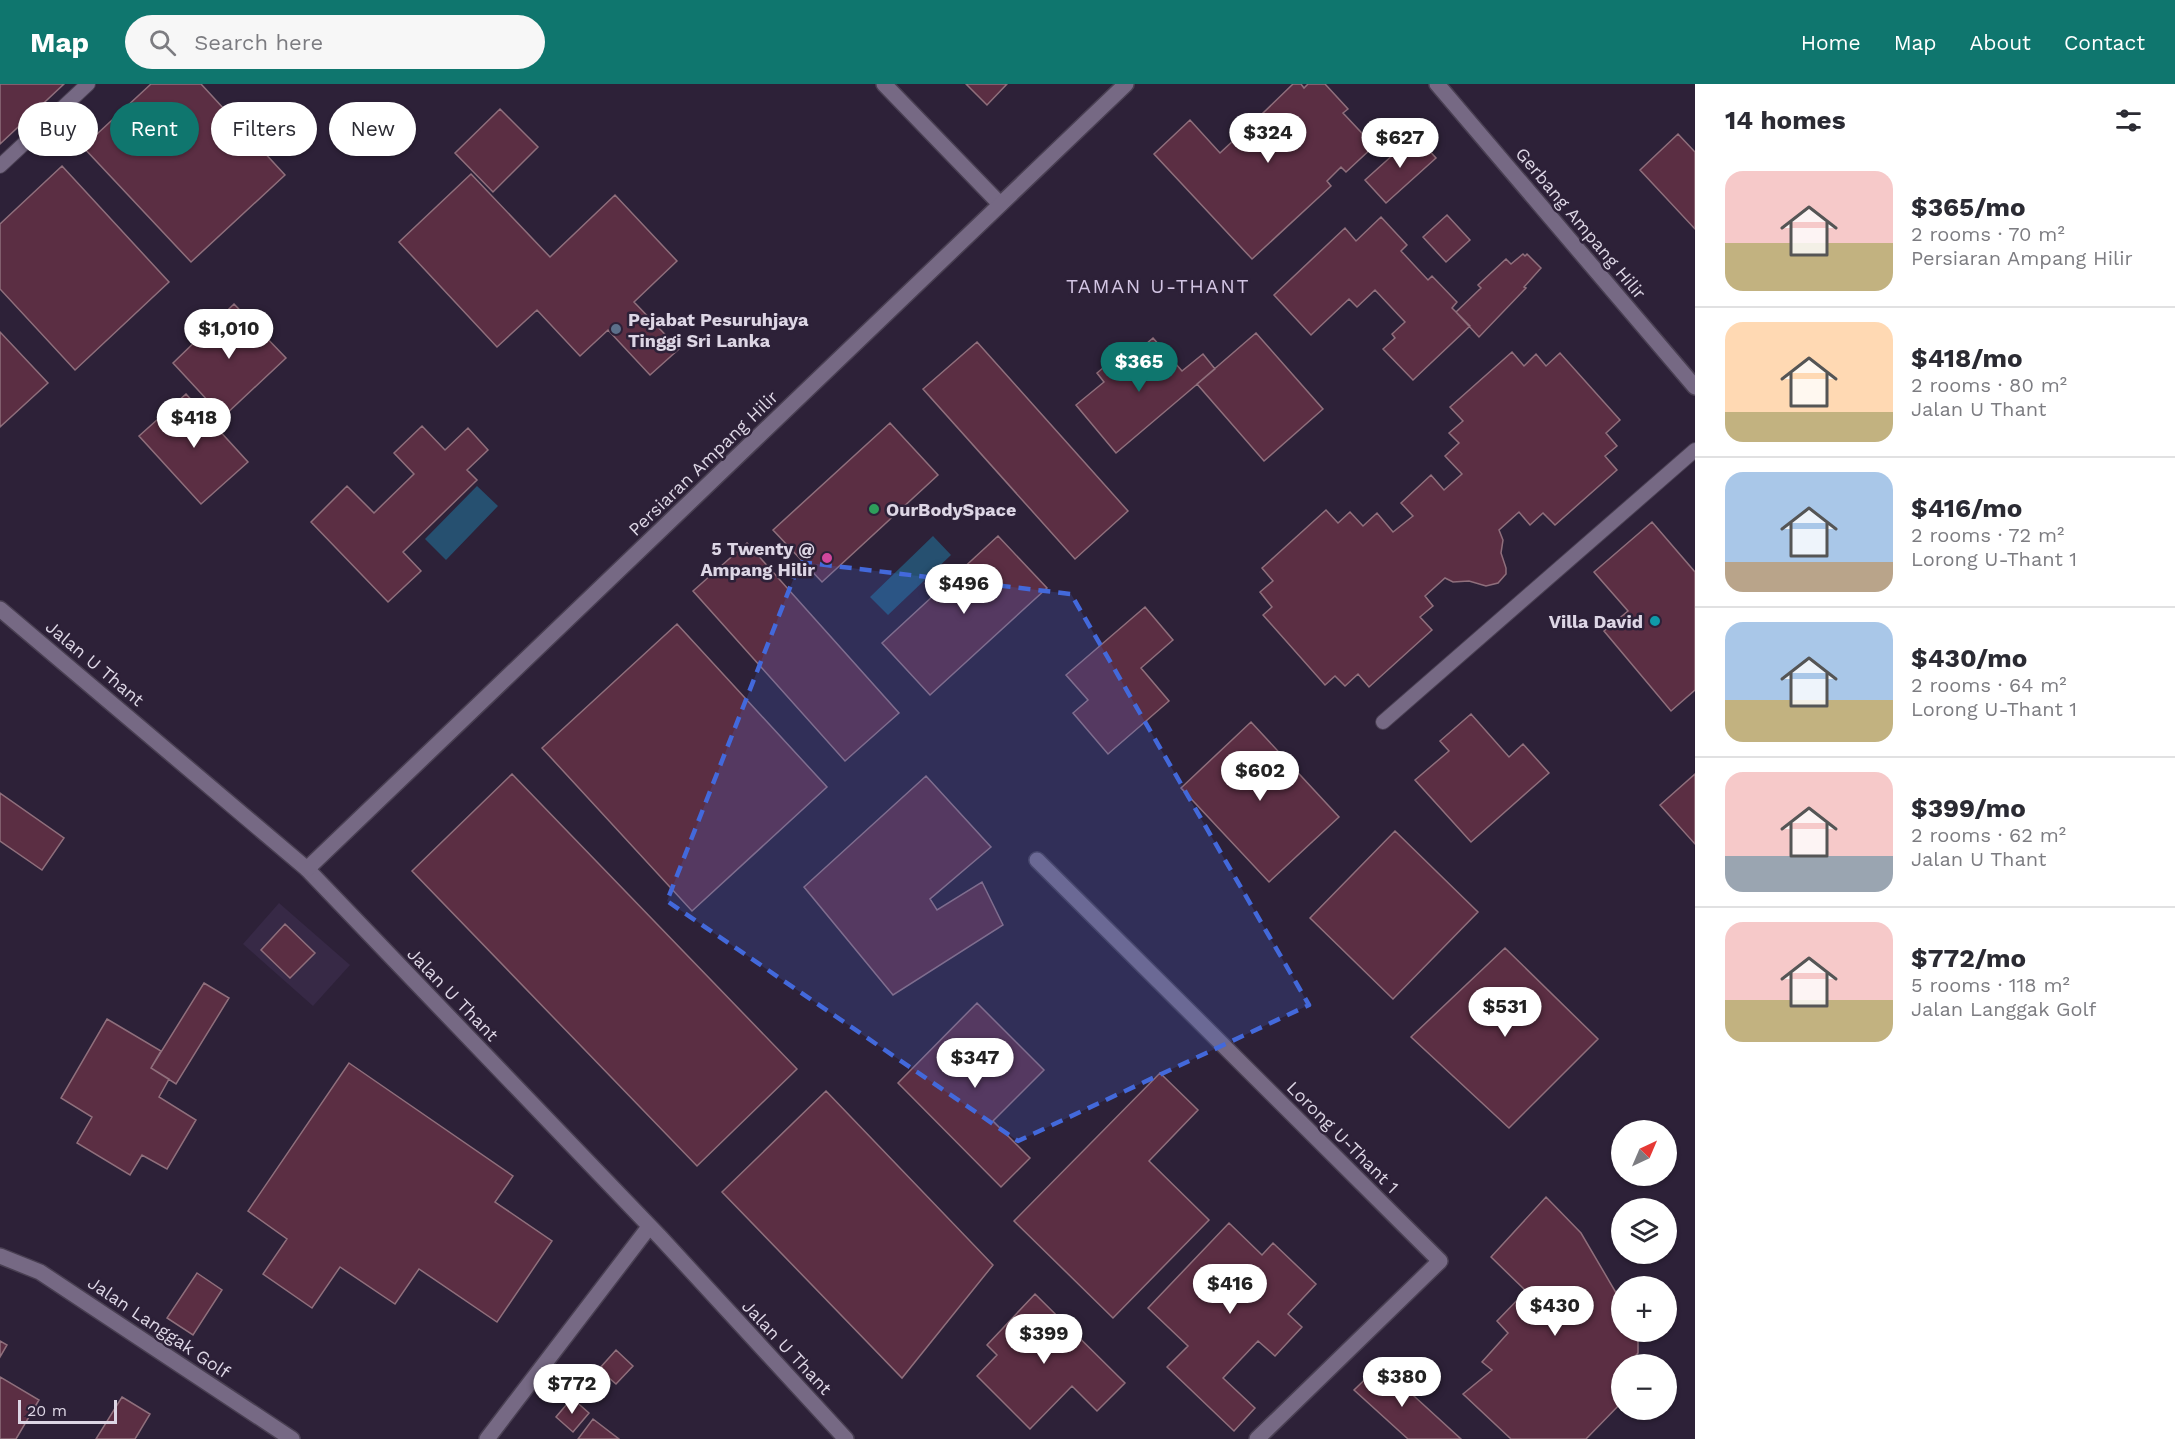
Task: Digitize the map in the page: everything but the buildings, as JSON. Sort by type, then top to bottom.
[{"type":"street","points":[[884,84],[1000,204]]},
{"type":"street","name":"Persiaran Ampang Hilir","points":[[307,869],[1126,84]]},
{"type":"street","name":"Gerbang Ampang Hilir","points":[[1437,84],[1695,387]]},
{"type":"street","name":"Jalan U Thant","points":[[0,609],[307,869],[649,1227],[846,1439]]},
{"type":"street","name":"Lorong U-Thant 1","points":[[1037,860],[1440,1261],[1257,1439]]},
{"type":"street","points":[[487,1439],[649,1227]]},
{"type":"street","name":"Jalan Langgak Golf","points":[[0,1256],[40,1272],[292,1439]]},
{"type":"lane","points":[[0,165],[88,84]]},
{"type":"lane","points":[[1383,722],[1695,450]]},
{"type":"highlighted area","points":[[800,562],[1071,594],[1309,1005],[1018,1141],[667,901]]},
{"type":"shaded area","points":[[279,903],[350,965],[313,1006],[243,944]]},
{"type":"water","points":[[477,486],[498,506],[446,560],[425,539]]},
{"type":"water","points":[[933,536],[951,555],[888,615],[870,597]]},
{"type":"place","name":"Pejabat Pesuruhjaya Tinggi Sri Lanka","points":[[616,329]]},
{"type":"place","name":"OurBodySpace","points":[[874,509]]},
{"type":"place","name":"5 Twenty @ Ampang Hilir","points":[[827,558]]},
{"type":"place","name":"Villa David","points":[[1655,621]]},
{"type":"district","name":"TAMAN U-THANT","points":[[1158,286]]}]
